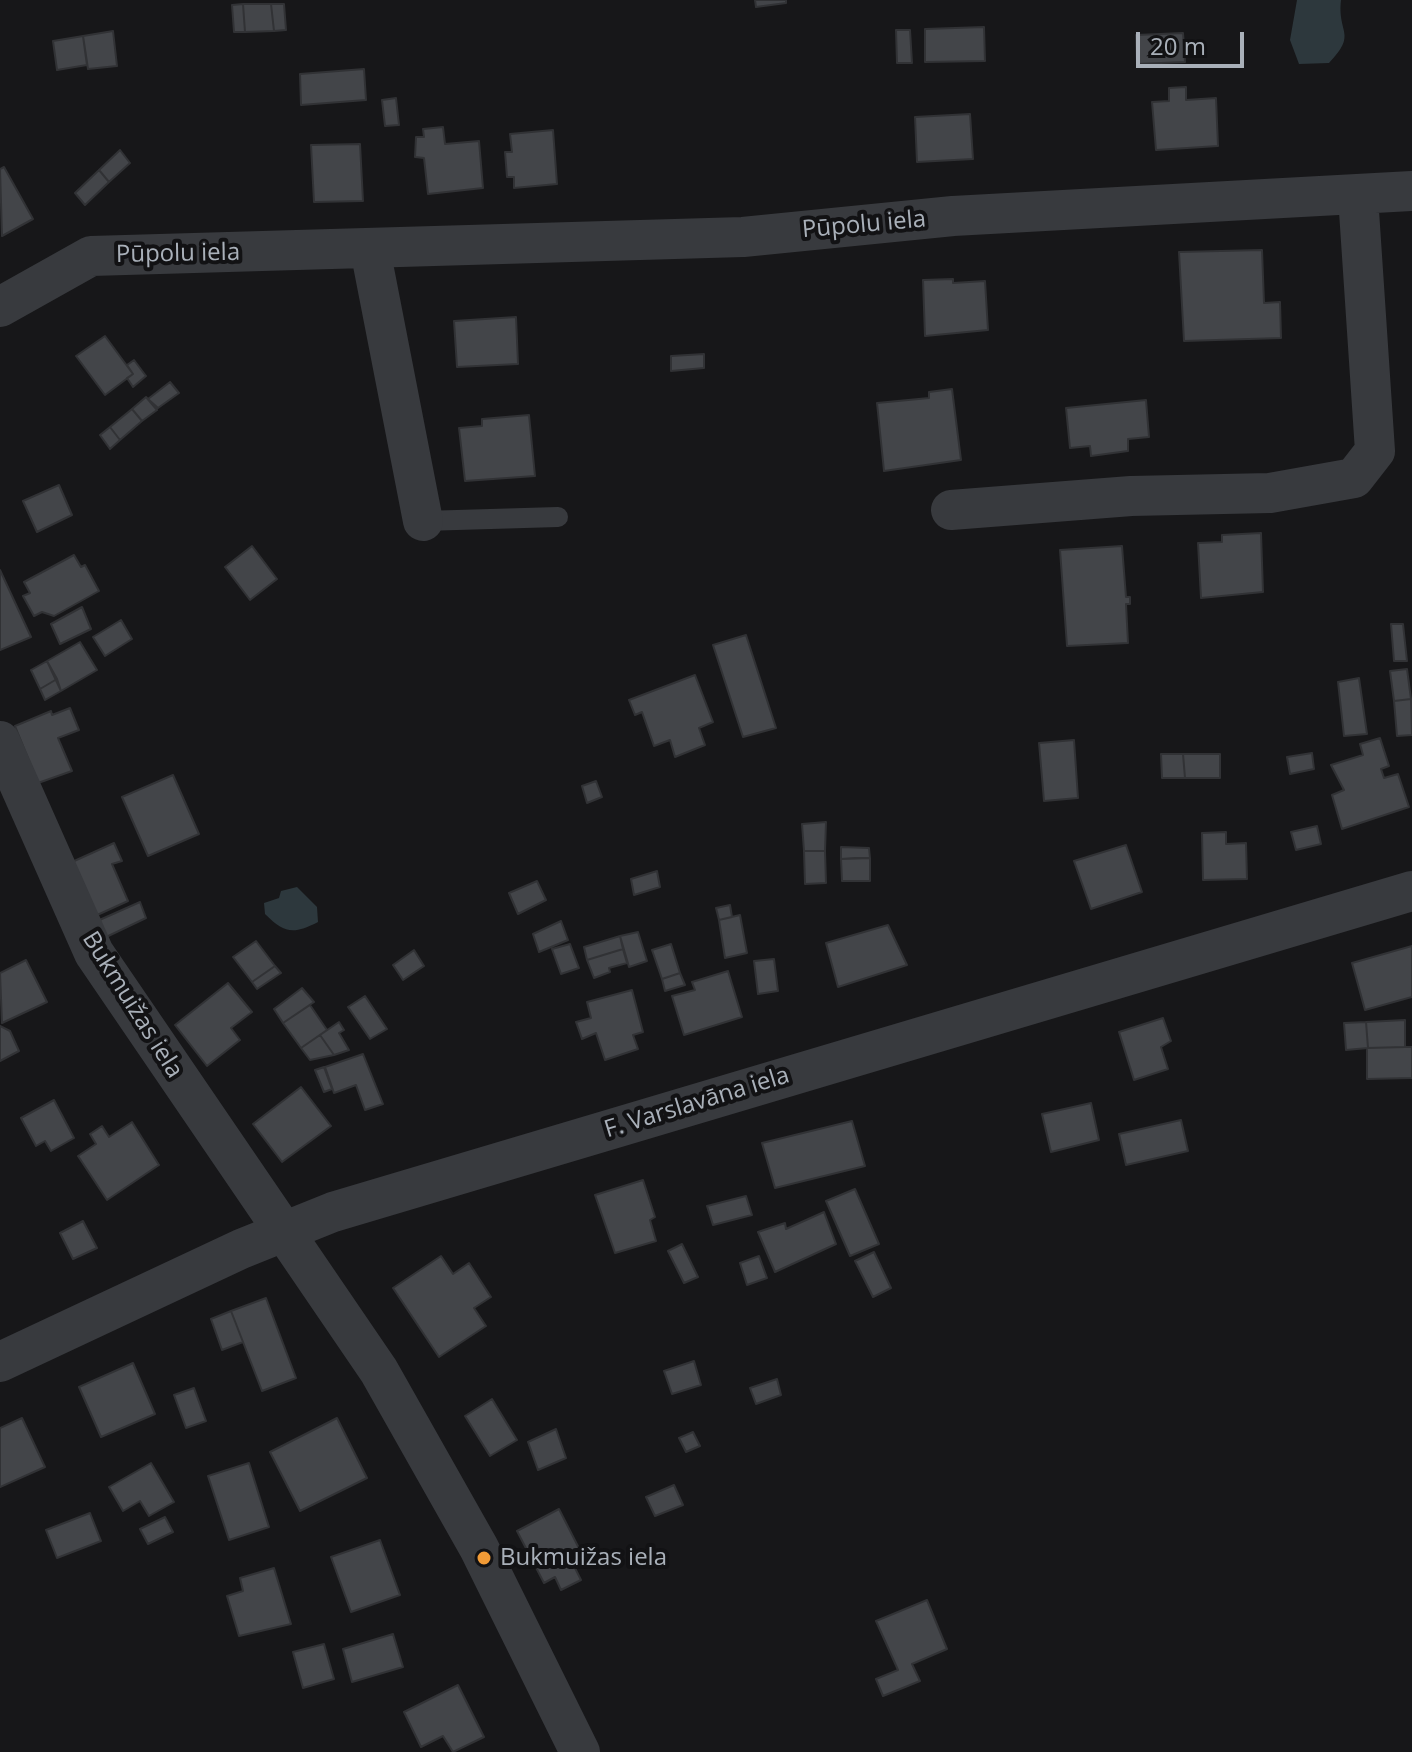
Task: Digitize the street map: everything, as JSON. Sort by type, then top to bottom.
[{"type":"street","name":"Pūpolu iela","points":[[0,307],[91,256],[743,237],[953,216],[1412,191]]},
{"type":"street","points":[[951,510],[1131,496],[1270,493],[1354,478],[1375,451],[1358,196]]},
{"type":"street","points":[[370,249],[423,521]]},
{"type":"street","name":"Bukmuižas iela","points":[[0,741],[94,953],[379,1371],[479,1548],[580,1752]]},
{"type":"street","name":"F. Varslavāna iela","points":[[0,1362],[333,1212],[1412,891]]},
{"type":"lane","points":[[423,521],[558,517]]},
{"type":"shaded area","points":[[1297,0],[1341,0],[1343,45],[1329,63],[1299,64],[1290,40]]},
{"type":"shaded area","points":[[297,887],[317,907],[318,922],[302,929],[289,930],[265,914],[264,903],[279,898],[281,891]]},
{"type":"building","points":[[755,0],[786,0],[786,3],[756,7]]},
{"type":"building","points":[[243,4],[271,4],[274,31],[245,32]]},
{"type":"building","points":[[243,4],[245,32],[234,32],[232,5]]},
{"type":"building","points":[[271,4],[284,4],[286,30],[274,31]]},
{"type":"building","points":[[984,27],[985,61],[925,62],[925,29]]},
{"type":"building","points":[[896,30],[910,30],[912,63],[897,63]]},
{"type":"building","points":[[113,31],[117,66],[88,69],[83,36]]},
{"type":"building","points":[[1183,33],[1185,62],[1137,64],[1136,35]]},
{"type":"building","points":[[83,36],[87,65],[57,70],[53,41]]},
{"type":"building","points":[[364,69],[366,100],[301,105],[300,74]]},
{"type":"building","points":[[1186,87],[1186,100],[1216,98],[1218,146],[1156,150],[1152,102],[1169,101],[1169,88]]},
{"type":"building","points":[[396,98],[399,125],[385,126],[382,100]]},
{"type":"building","points":[[970,114],[973,159],[917,162],[915,117]]},
{"type":"building","points":[[443,127],[445,144],[479,141],[483,188],[428,194],[424,158],[415,157],[416,137],[424,137],[423,129]]},
{"type":"building","points":[[553,130],[557,184],[514,188],[514,177],[507,177],[505,152],[512,152],[510,134]]},
{"type":"building","points":[[360,144],[363,201],[314,202],[311,145]]},
{"type":"building","points":[[120,150],[130,163],[109,182],[99,170]]},
{"type":"building","points":[[4,167],[33,219],[2,236],[0,169]]},
{"type":"building","points":[[99,170],[109,182],[85,205],[75,193]]},
{"type":"building","points":[[1262,250],[1264,303],[1280,302],[1281,338],[1184,341],[1179,252]]},
{"type":"building","points":[[953,279],[953,283],[985,281],[988,330],[925,336],[923,280]]},
{"type":"building","points":[[516,317],[518,364],[457,367],[454,321]]},
{"type":"building","points":[[105,336],[133,374],[105,395],[76,356]]},
{"type":"building","points":[[704,354],[704,368],[671,371],[671,356]]},
{"type":"building","points":[[134,360],[146,376],[133,387],[127,378],[133,374],[127,365]]},
{"type":"building","points":[[170,382],[179,393],[158,408],[148,399]]},
{"type":"building","points":[[952,389],[961,460],[884,471],[877,403],[929,398],[929,392]]},
{"type":"building","points":[[146,397],[157,410],[142,421],[132,409]]},
{"type":"building","points":[[1146,400],[1149,437],[1128,439],[1128,451],[1091,456],[1090,446],[1070,448],[1066,408]]},
{"type":"building","points":[[132,409],[142,421],[120,440],[110,427]]},
{"type":"building","points":[[529,415],[535,476],[465,481],[459,428],[482,426],[482,419]]},
{"type":"building","points":[[110,427],[120,440],[110,449],[100,435]]},
{"type":"building","points":[[59,485],[72,515],[37,532],[23,501]]},
{"type":"building","points":[[1261,533],[1263,592],[1201,598],[1198,543],[1222,542],[1222,535]]},
{"type":"building","points":[[252,546],[277,579],[250,600],[225,567]]},
{"type":"building","points":[[1122,546],[1126,597],[1130,597],[1130,604],[1126,604],[1128,643],[1067,646],[1060,550]]},
{"type":"building","points":[[74,555],[81,567],[85,565],[99,591],[54,616],[42,612],[34,616],[23,596],[30,593],[24,582]]},
{"type":"building","points":[[0,570],[31,637],[0,650]]},
{"type":"building","points":[[82,607],[91,629],[60,644],[51,624]]},
{"type":"building","points":[[121,620],[132,639],[105,656],[93,637]]},
{"type":"building","points":[[1391,624],[1403,624],[1407,661],[1394,661]]},
{"type":"building","points":[[746,635],[776,728],[743,737],[713,645]]},
{"type":"building","points":[[80,642],[97,670],[61,691],[47,661]]},
{"type":"building","points":[[47,661],[57,679],[40,689],[31,670]]},
{"type":"building","points":[[1407,669],[1411,699],[1394,701],[1390,671]]},
{"type":"building","points":[[695,675],[713,722],[699,728],[705,745],[675,757],[670,740],[654,746],[642,712],[635,715],[629,700]]},
{"type":"building","points":[[1359,678],[1367,734],[1344,736],[1338,682]]},
{"type":"building","points":[[57,679],[61,691],[45,700],[40,689]]},
{"type":"building","points":[[1411,699],[1412,735],[1397,736],[1394,701]]},
{"type":"building","points":[[70,708],[79,730],[58,738],[72,771],[38,783],[15,726],[51,711],[52,715]]},
{"type":"building","points":[[1380,738],[1389,766],[1381,769],[1384,778],[1398,774],[1409,807],[1342,829],[1332,795],[1344,790],[1331,765],[1363,755],[1360,744]]},
{"type":"building","points":[[1074,740],[1078,798],[1044,801],[1039,743]]},
{"type":"building","points":[[1312,753],[1314,769],[1290,774],[1287,757]]},
{"type":"building","points":[[1161,754],[1183,754],[1185,778],[1162,778]]},
{"type":"building","points":[[1183,754],[1220,754],[1220,778],[1185,778]]},
{"type":"building","points":[[173,775],[199,834],[148,856],[122,797]]},
{"type":"building","points":[[596,781],[602,797],[587,803],[582,786]]},
{"type":"building","points":[[826,822],[825,851],[804,851],[802,824]]},
{"type":"building","points":[[1317,826],[1321,844],[1296,850],[1291,832]]},
{"type":"building","points":[[1226,832],[1226,844],[1246,843],[1247,879],[1203,880],[1202,833]]},
{"type":"building","points":[[114,843],[122,861],[112,864],[128,901],[95,916],[72,862]]},
{"type":"building","points":[[1126,845],[1142,892],[1091,909],[1074,861]]},
{"type":"building","points":[[841,847],[869,848],[870,858],[841,859]]},
{"type":"building","points":[[804,851],[825,851],[826,883],[805,884]]},
{"type":"building","points":[[870,858],[870,881],[842,881],[841,859]]},
{"type":"building","points":[[657,871],[660,887],[634,895],[631,879]]},
{"type":"building","points":[[537,881],[546,900],[518,914],[509,893]]},
{"type":"building","points":[[140,902],[146,918],[102,939],[95,922]]},
{"type":"building","points":[[730,905],[732,917],[719,920],[716,908]]},
{"type":"building","points":[[740,915],[747,953],[725,958],[719,920]]},
{"type":"building","points":[[561,921],[568,940],[539,952],[533,934]]},
{"type":"building","points":[[888,925],[907,965],[838,987],[826,943]]},
{"type":"building","points":[[638,932],[647,961],[629,967],[620,936]]},
{"type":"building","points":[[620,936],[623,949],[587,960],[584,947]]},
{"type":"building","points":[[256,941],[275,966],[252,982],[233,957]]},
{"type":"building","points":[[570,944],[579,968],[561,974],[552,949]]},
{"type":"building","points":[[671,944],[680,973],[662,979],[652,950]]},
{"type":"building","points":[[1412,946],[1412,997],[1365,1010],[1352,963]]},
{"type":"building","points":[[623,949],[627,963],[609,968],[610,972],[594,978],[587,960]]},
{"type":"building","points":[[414,950],[424,966],[403,980],[393,965]]},
{"type":"building","points":[[774,959],[778,991],[758,994],[754,961]]},
{"type":"building","points":[[26,960],[47,1002],[2,1023],[0,973]]},
{"type":"building","points":[[275,966],[281,973],[257,989],[252,982]]},
{"type":"building","points":[[728,971],[742,1017],[684,1035],[672,996],[695,990],[692,982]]},
{"type":"building","points":[[680,973],[685,985],[665,991],[662,979]]},
{"type":"building","points":[[228,983],[252,1012],[231,1028],[240,1040],[207,1066],[175,1025]]},
{"type":"building","points":[[302,988],[314,1002],[283,1023],[274,1009]]},
{"type":"building","points":[[632,990],[643,1032],[633,1035],[638,1049],[605,1060],[596,1033],[582,1039],[576,1022],[591,1018],[587,1002]]},
{"type":"building","points":[[365,996],[387,1029],[370,1039],[348,1007]]},
{"type":"building","points":[[310,1005],[327,1030],[301,1048],[283,1023]]},
{"type":"building","points":[[1163,1018],[1171,1041],[1161,1047],[1168,1069],[1134,1080],[1119,1032]]},
{"type":"building","points":[[1405,1020],[1405,1047],[1368,1048],[1366,1022]]},
{"type":"building","points":[[339,1022],[344,1030],[339,1033],[349,1050],[334,1055],[320,1035]]},
{"type":"building","points":[[1366,1022],[1368,1048],[1346,1050],[1344,1023]]},
{"type":"building","points":[[0,1026],[10,1031],[19,1051],[0,1061]]},
{"type":"building","points":[[320,1035],[334,1055],[310,1060],[301,1048]]},
{"type":"building","points":[[1412,1047],[1412,1078],[1367,1079],[1367,1048]]},
{"type":"building","points":[[363,1054],[383,1104],[365,1110],[356,1085],[334,1093],[325,1067]]},
{"type":"building","points":[[324,1067],[332,1089],[324,1092],[315,1070]]},
{"type":"building","points":[[301,1087],[331,1126],[282,1162],[253,1124]]},
{"type":"building","points":[[54,1100],[74,1138],[51,1151],[45,1141],[36,1146],[21,1118]]},
{"type":"building","points":[[1091,1103],[1099,1140],[1051,1152],[1042,1114]]},
{"type":"building","points":[[1181,1120],[1188,1151],[1126,1165],[1119,1134]]},
{"type":"building","points":[[852,1121],[865,1166],[775,1188],[762,1143]]},
{"type":"building","points":[[132,1122],[159,1165],[107,1200],[78,1156],[96,1144],[90,1134],[102,1126],[109,1137]]},
{"type":"building","points":[[643,1180],[655,1217],[650,1220],[656,1241],[615,1253],[595,1195]]},
{"type":"building","points":[[855,1189],[879,1244],[850,1256],[826,1201]]},
{"type":"building","points":[[746,1196],[752,1215],[713,1225],[707,1206]]},
{"type":"building","points":[[824,1212],[836,1244],[775,1272],[758,1232],[785,1223],[786,1229]]},
{"type":"building","points":[[83,1221],[97,1248],[73,1259],[60,1233]]},
{"type":"building","points":[[682,1244],[698,1277],[684,1283],[668,1251]]},
{"type":"building","points":[[874,1252],[891,1288],[873,1297],[855,1261]]},
{"type":"building","points":[[441,1256],[453,1274],[469,1263],[491,1297],[474,1308],[486,1326],[439,1357],[393,1288]]},
{"type":"building","points":[[759,1256],[767,1278],[747,1285],[740,1263]]},
{"type":"building","points":[[266,1298],[296,1378],[262,1391],[231,1311]]},
{"type":"building","points":[[231,1311],[243,1342],[222,1350],[211,1319]]},
{"type":"building","points":[[694,1361],[701,1385],[672,1394],[664,1371]]},
{"type":"building","points":[[133,1363],[155,1414],[101,1437],[79,1387]]},
{"type":"building","points":[[777,1379],[781,1395],[756,1404],[750,1388]]},
{"type":"building","points":[[194,1388],[206,1421],[186,1428],[174,1395]]},
{"type":"building","points":[[492,1399],[517,1440],[490,1456],[465,1416]]},
{"type":"building","points":[[22,1418],[45,1467],[0,1487],[0,1428]]},
{"type":"building","points":[[337,1418],[367,1478],[300,1511],[270,1452]]},
{"type":"building","points":[[556,1429],[566,1458],[538,1470],[528,1442]]},
{"type":"building","points":[[693,1432],[700,1446],[686,1452],[679,1438]]},
{"type":"building","points":[[151,1463],[174,1502],[149,1516],[140,1501],[123,1511],[109,1487]]},
{"type":"building","points":[[249,1463],[269,1527],[229,1540],[208,1476]]},
{"type":"building","points":[[674,1485],[683,1505],[655,1516],[646,1497]]},
{"type":"building","points":[[559,1509],[586,1562],[575,1568],[581,1580],[561,1590],[555,1577],[544,1583],[517,1531]]},
{"type":"building","points":[[90,1513],[101,1541],[57,1558],[46,1530]]},
{"type":"building","points":[[165,1517],[173,1532],[148,1544],[140,1529]]},
{"type":"building","points":[[380,1540],[400,1595],[351,1612],[331,1557]]},
{"type":"building","points":[[274,1568],[291,1624],[239,1636],[227,1596],[243,1591],[240,1578]]},
{"type":"building","points":[[927,1600],[947,1649],[912,1664],[920,1681],[883,1696],[876,1679],[898,1670],[876,1621]]},
{"type":"building","points":[[393,1634],[403,1667],[352,1682],[343,1649]]},
{"type":"building","points":[[324,1644],[334,1679],[303,1688],[293,1652]]},
{"type":"building","points":[[458,1685],[484,1737],[453,1752],[443,1736],[421,1747],[404,1712]]},
{"type":"place","name":"Bukmuižas iela","points":[[484,1558]]}]
